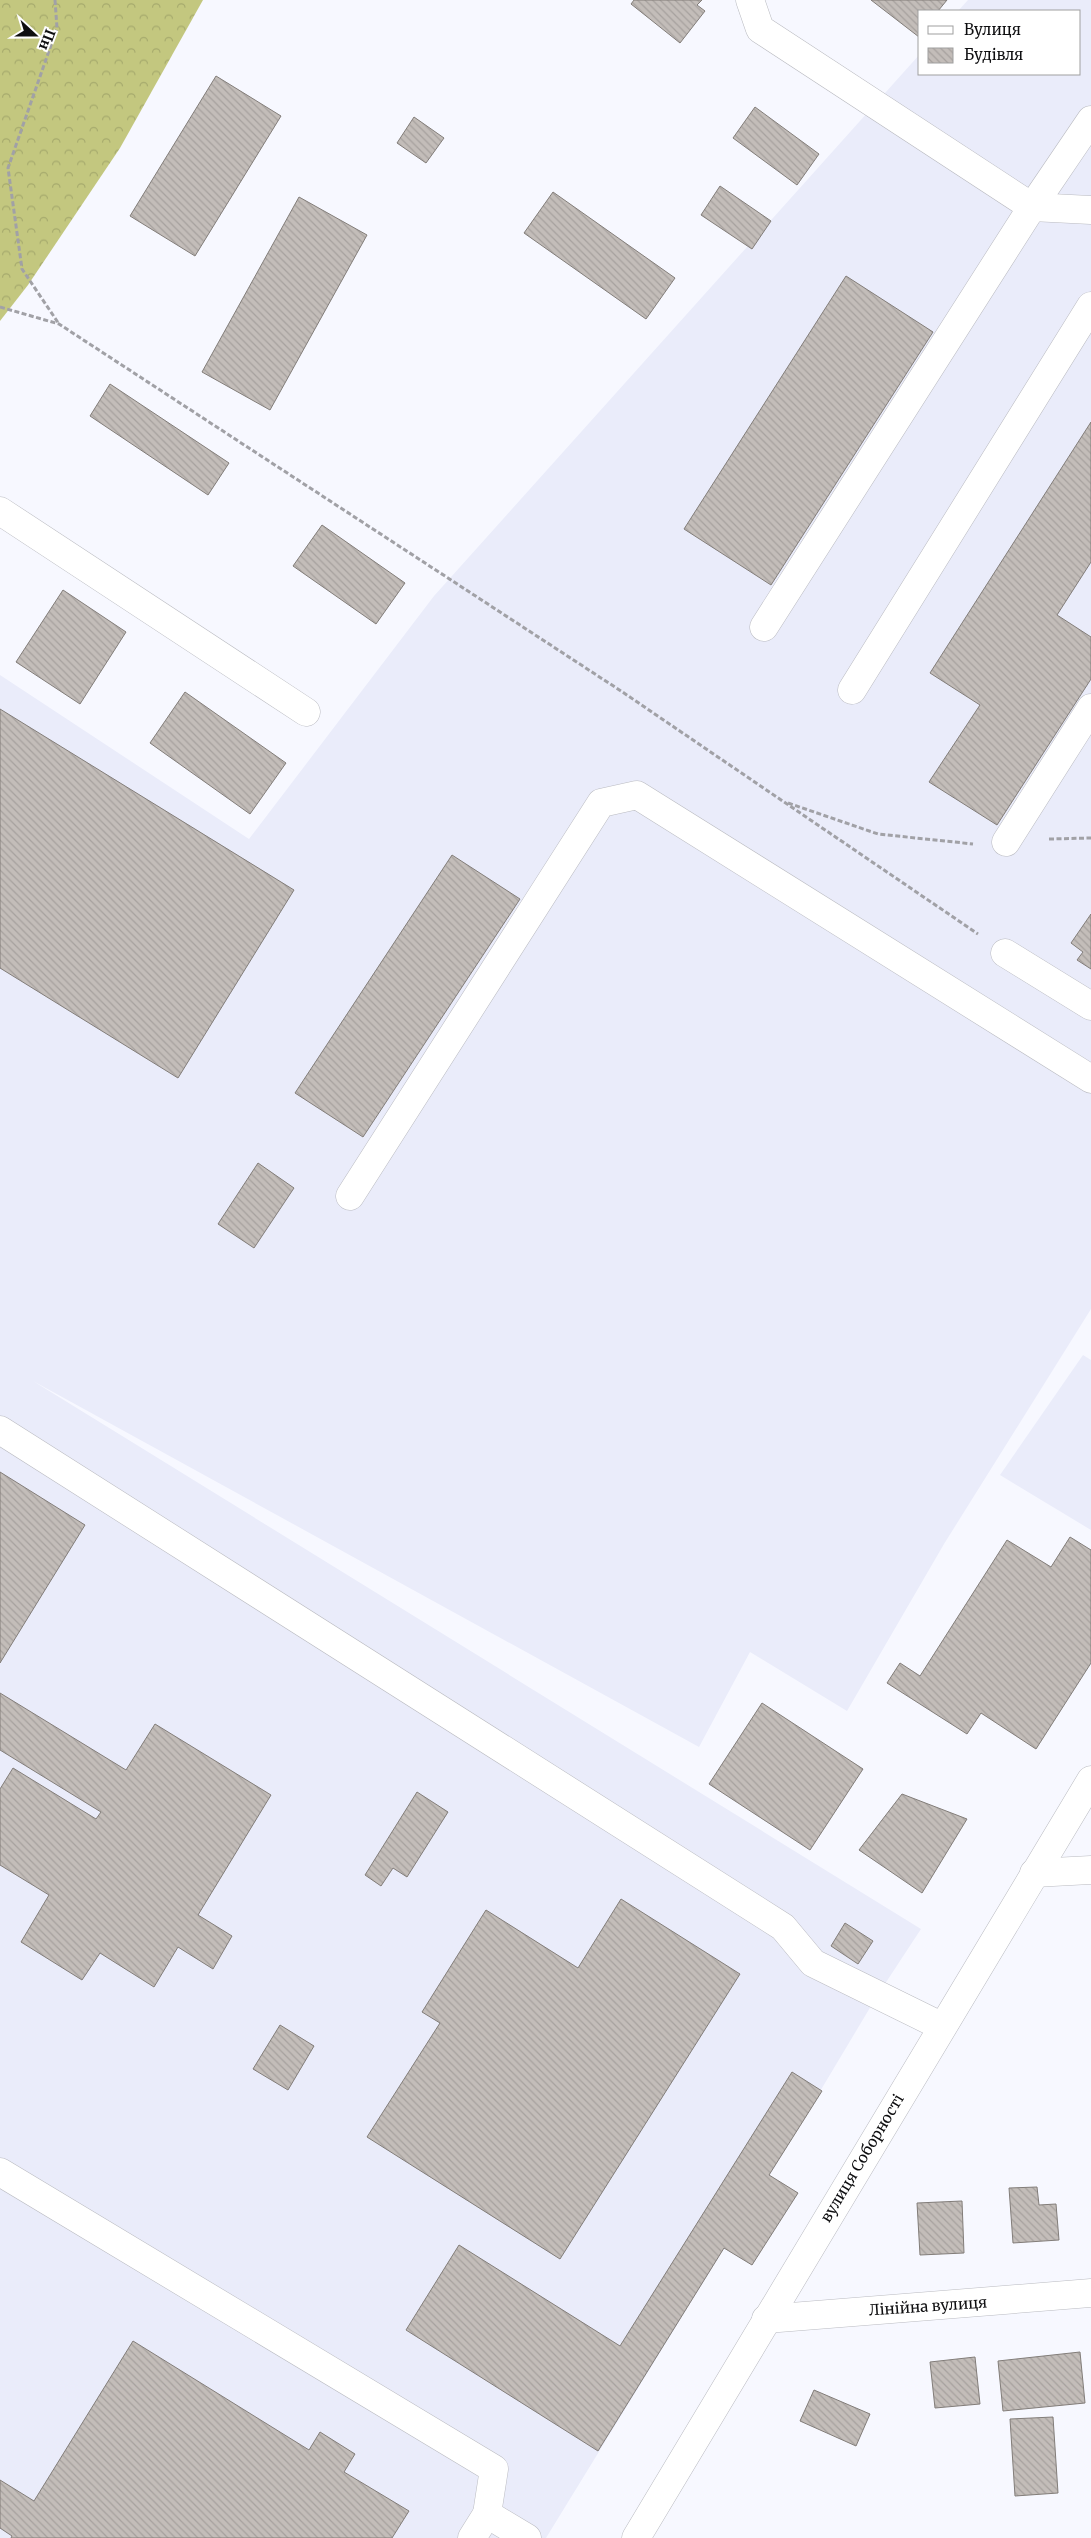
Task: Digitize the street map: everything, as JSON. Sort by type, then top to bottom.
[{"type":"street","points":[[750,0],[760,29],[1032,207],[1091,210]]},
{"type":"street","points":[[764,627],[1032,207],[1091,120]]},
{"type":"street","points":[[852,690],[1091,306]]},
{"type":"street","points":[[0,511],[306,712]]},
{"type":"street","points":[[1006,842],[1091,708]]},
{"type":"street","points":[[350,1196],[601,803],[637,796],[1091,1078]]},
{"type":"street","points":[[1005,953],[1091,1006]]},
{"type":"street","points":[[0,1430],[783,1927],[813,1963],[941,2026]]},
{"type":"street","name":"вулиця Соборності","points":[[636,2538],[941,2026],[1091,1780]]},
{"type":"street","points":[[1034,1873],[1091,1870]]},
{"type":"street","points":[[0,2172],[494,2469],[487,2514],[472,2538]]},
{"type":"street","name":"Лінійна вулиця","points":[[766,2319],[1091,2294]]},
{"type":"street","points":[[487,2514],[527,2538]]},
{"type":"path","points":[[55,0],[57,28],[8,168],[22,269],[59,324]]},
{"type":"path","points":[[0,307],[59,324],[621,691],[1005,953]]},
{"type":"path","points":[[782,801],[878,834],[971,844],[1091,838]]},
{"type":"shaded area","points":[[968,0],[1091,0],[1091,1309],[944,1544],[847,1711],[750,1652],[699,1747],[33,1381],[921,1929],[877,1996],[770,2175],[798,2193],[752,2265],[724,2248],[546,2538],[0,2538],[0,675],[249,839],[434,596],[918,56],[918,75],[1081,75],[1081,10],[959,10]]},
{"type":"shaded area","points":[[1083,1355],[1091,1360],[1091,1530],[1000,1475]]},
{"type":"green space","points":[[0,0],[203,0],[120,148],[28,285],[0,321]]},
{"type":"building","points":[[634,0],[702,0],[697,5],[705,11],[680,43],[631,4]]},
{"type":"building","points":[[871,0],[947,0],[939,10],[918,10],[918,36]]},
{"type":"building","points":[[216,76],[281,116],[195,256],[130,216]]},
{"type":"building","points":[[755,107],[819,154],[797,185],[733,138]]},
{"type":"building","points":[[414,117],[444,138],[426,163],[397,143]]},
{"type":"building","points":[[720,186],[771,221],[752,249],[701,215]]},
{"type":"building","points":[[553,192],[675,278],[646,319],[524,233]]},
{"type":"building","points":[[299,197],[367,235],[270,410],[202,372]]},
{"type":"building","points":[[846,276],[933,332],[771,585],[684,529]]},
{"type":"building","points":[[110,384],[229,463],[208,495],[90,416]]},
{"type":"building","points":[[1091,422],[1091,562],[1057,615],[1091,637],[1091,679],[997,825],[929,782],[980,705],[930,673]]},
{"type":"building","points":[[322,525],[405,583],[376,624],[293,566]]},
{"type":"building","points":[[63,590],[126,632],[80,704],[16,662]]},
{"type":"building","points":[[185,692],[286,763],[250,814],[150,743]]},
{"type":"building","points":[[0,709],[294,890],[178,1078],[0,968]]},
{"type":"building","points":[[452,855],[520,899],[363,1137],[295,1093]]},
{"type":"building","points":[[1091,914],[1091,969],[1077,960],[1083,952],[1071,943]]},
{"type":"building","points":[[258,1163],[294,1188],[254,1248],[218,1224]]},
{"type":"building","points":[[0,1472],[85,1525],[0,1663]]},
{"type":"building","points":[[1070,1537],[1091,1550],[1091,1663],[1036,1749],[981,1713],[967,1734],[887,1683],[900,1663],[920,1676],[1007,1540],[1051,1567]]},
{"type":"building","points":[[0,1693],[126,1770],[155,1724],[271,1795],[198,1915],[232,1936],[213,1969],[178,1947],[154,1987],[100,1953],[82,1980],[21,1942],[49,1895],[0,1865],[0,1789],[13,1768],[96,1819],[101,1812],[0,1750]]},
{"type":"building","points":[[762,1703],[863,1769],[810,1850],[709,1784]]},
{"type":"building","points":[[417,1792],[448,1812],[407,1877],[393,1868],[381,1886],[365,1875]]},
{"type":"building","points":[[902,1794],[967,1819],[922,1893],[859,1850]]},
{"type":"building","points":[[621,1899],[740,1974],[560,2259],[367,2137],[440,2023],[422,2012],[486,1910],[578,1968]]},
{"type":"building","points":[[845,1923],[873,1941],[858,1964],[831,1946]]},
{"type":"building","points":[[280,2025],[314,2046],[288,2090],[253,2069]]},
{"type":"building","points":[[792,2072],[822,2091],[769,2175],[798,2193],[752,2265],[724,2248],[598,2451],[406,2330],[459,2245],[620,2346]]},
{"type":"building","points":[[1037,2187],[1039,2205],[1056,2204],[1059,2240],[1013,2243],[1009,2188]]},
{"type":"building","points":[[962,2201],[964,2253],[920,2255],[917,2203]]},
{"type":"building","points":[[133,2341],[309,2450],[320,2432],[355,2454],[344,2472],[409,2511],[392,2538],[11,2538],[12,2536],[0,2528],[0,2480],[34,2501]]},
{"type":"building","points":[[1080,2352],[1085,2403],[1003,2411],[998,2361]]},
{"type":"building","points":[[975,2357],[980,2404],[935,2408],[930,2362]]},
{"type":"building","points":[[814,2390],[870,2414],[856,2446],[800,2421]]},
{"type":"building","points":[[1053,2417],[1058,2493],[1015,2496],[1010,2419]]}]
